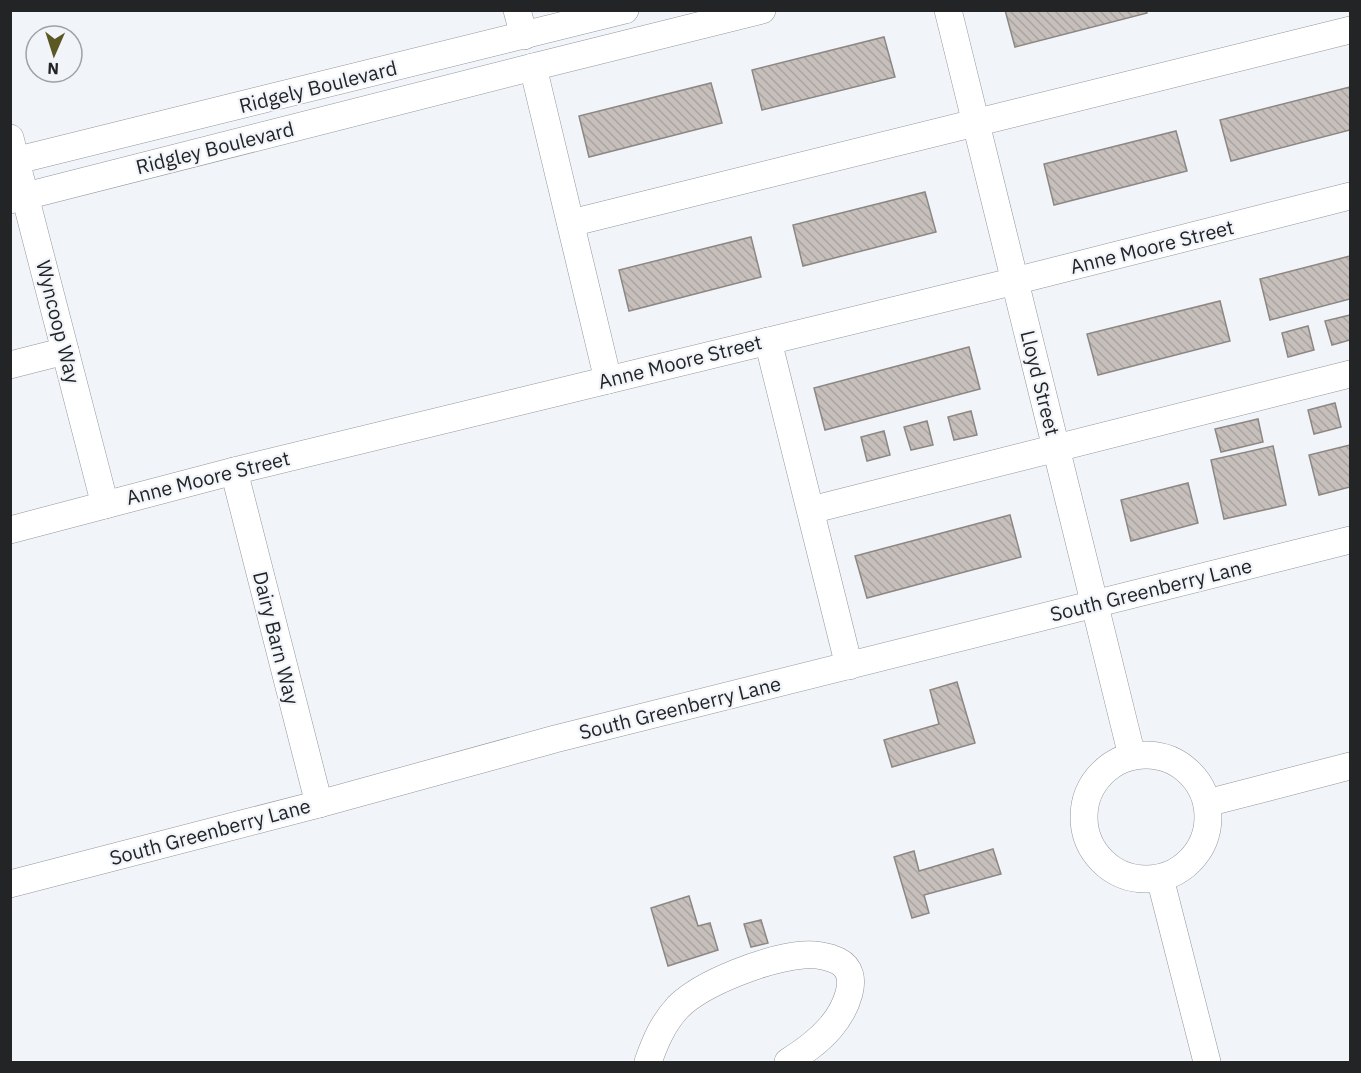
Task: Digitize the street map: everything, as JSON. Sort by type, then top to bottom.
[{"type":"street","name":"Ridgely Boulevard","points":[[12,154],[358,77],[521,23],[625,10]]},
{"type":"street","name":"Ridgely Boulevard","points":[[419,96],[762,10]]},
{"type":"street","name":"Lloyd Street","points":[[948,10],[1132,756]]},
{"type":"street","points":[[571,223],[1350,30]]},
{"type":"street","points":[[533,67],[608,380]]},
{"type":"street","points":[[358,77],[367,109]]},
{"type":"street","name":"Ridgley Boulevard","points":[[18,198],[419,96]]},
{"type":"street","name":"Wyncoop Way","points":[[12,154],[18,198],[65,351],[105,505]]},
{"type":"street","name":"Anne Moore Street","points":[[10,530],[234,471],[1015,281],[1350,196]]},
{"type":"street","points":[[768,341],[849,666]]},
{"type":"street","points":[[10,364],[65,351]]},
{"type":"street","points":[[811,510],[1350,374]]},
{"type":"street","name":"Dairy Barn Way","points":[[234,471],[319,804]]},
{"type":"street","name":"South Greenberry Lane","points":[[10,884],[319,804],[555,739],[1350,540]]},
{"type":"street","points":[[1152,755],[1171,760],[1187,770],[1200,785],[1207,803],[1206,832],[1193,858],[1178,871],[1160,878],[1140,879],[1121,874],[1105,864],[1092,849],[1085,831],[1084,811],[1089,792],[1099,776],[1114,763],[1132,756],[1152,755]]},
{"type":"street","points":[[1207,803],[1350,766]]},
{"type":"street","points":[[1160,878],[1207,1062]]},
{"type":"street","points":[[648,1062],[666,1021],[699,990],[747,968],[781,958],[805,954],[825,956],[840,962],[850,971],[852,984],[845,1003],[831,1026],[808,1049],[788,1062]]},
{"type":"building","points":[[1005,10],[1146,10],[1147,13],[1015,47]]},
{"type":"building","points":[[884,37],[895,77],[762,110],[752,70]]},
{"type":"building","points":[[711,83],[722,123],[589,157],[579,116]]},
{"type":"building","points":[[1350,87],[1350,130],[1231,161],[1220,120]]},
{"type":"building","points":[[1176,131],[1187,171],[1054,205],[1044,164]]},
{"type":"building","points":[[925,192],[936,232],[803,266],[793,225]]},
{"type":"building","points":[[751,237],[761,277],[629,311],[619,270]]},
{"type":"building","points":[[1350,256],[1350,299],[1270,320],[1260,279]]},
{"type":"building","points":[[1220,301],[1230,341],[1098,375],[1087,334]]},
{"type":"building","points":[[1350,315],[1350,340],[1332,345],[1325,321]]},
{"type":"building","points":[[1308,326],[1314,350],[1288,357],[1282,333]]},
{"type":"building","points":[[969,347],[980,389],[825,430],[814,388]]},
{"type":"building","points":[[1335,403],[1341,427],[1314,434],[1308,410]]},
{"type":"building","points":[[971,411],[977,435],[954,440],[948,417]]},
{"type":"building","points":[[1258,419],[1263,442],[1221,452],[1215,429]]},
{"type":"building","points":[[927,421],[933,445],[911,450],[904,427]]},
{"type":"building","points":[[884,431],[890,455],[867,461],[861,437]]},
{"type":"building","points":[[1350,445],[1350,487],[1319,495],[1309,455]]},
{"type":"building","points":[[1273,446],[1286,505],[1224,519],[1211,460]]},
{"type":"building","points":[[1188,483],[1198,523],[1131,541],[1121,500]]},
{"type":"building","points":[[1010,515],[1021,557],[867,598],[855,556]]},
{"type":"building","points":[[957,682],[975,743],[892,767],[884,740],[939,724],[930,690]]},
{"type":"building","points":[[993,849],[1001,874],[924,895],[929,913],[912,918],[894,857],[914,851],[919,871]]},
{"type":"building","points":[[689,896],[698,926],[710,923],[718,950],[668,966],[651,908]]},
{"type":"building","points":[[761,920],[768,943],[751,947],[744,924]]}]
